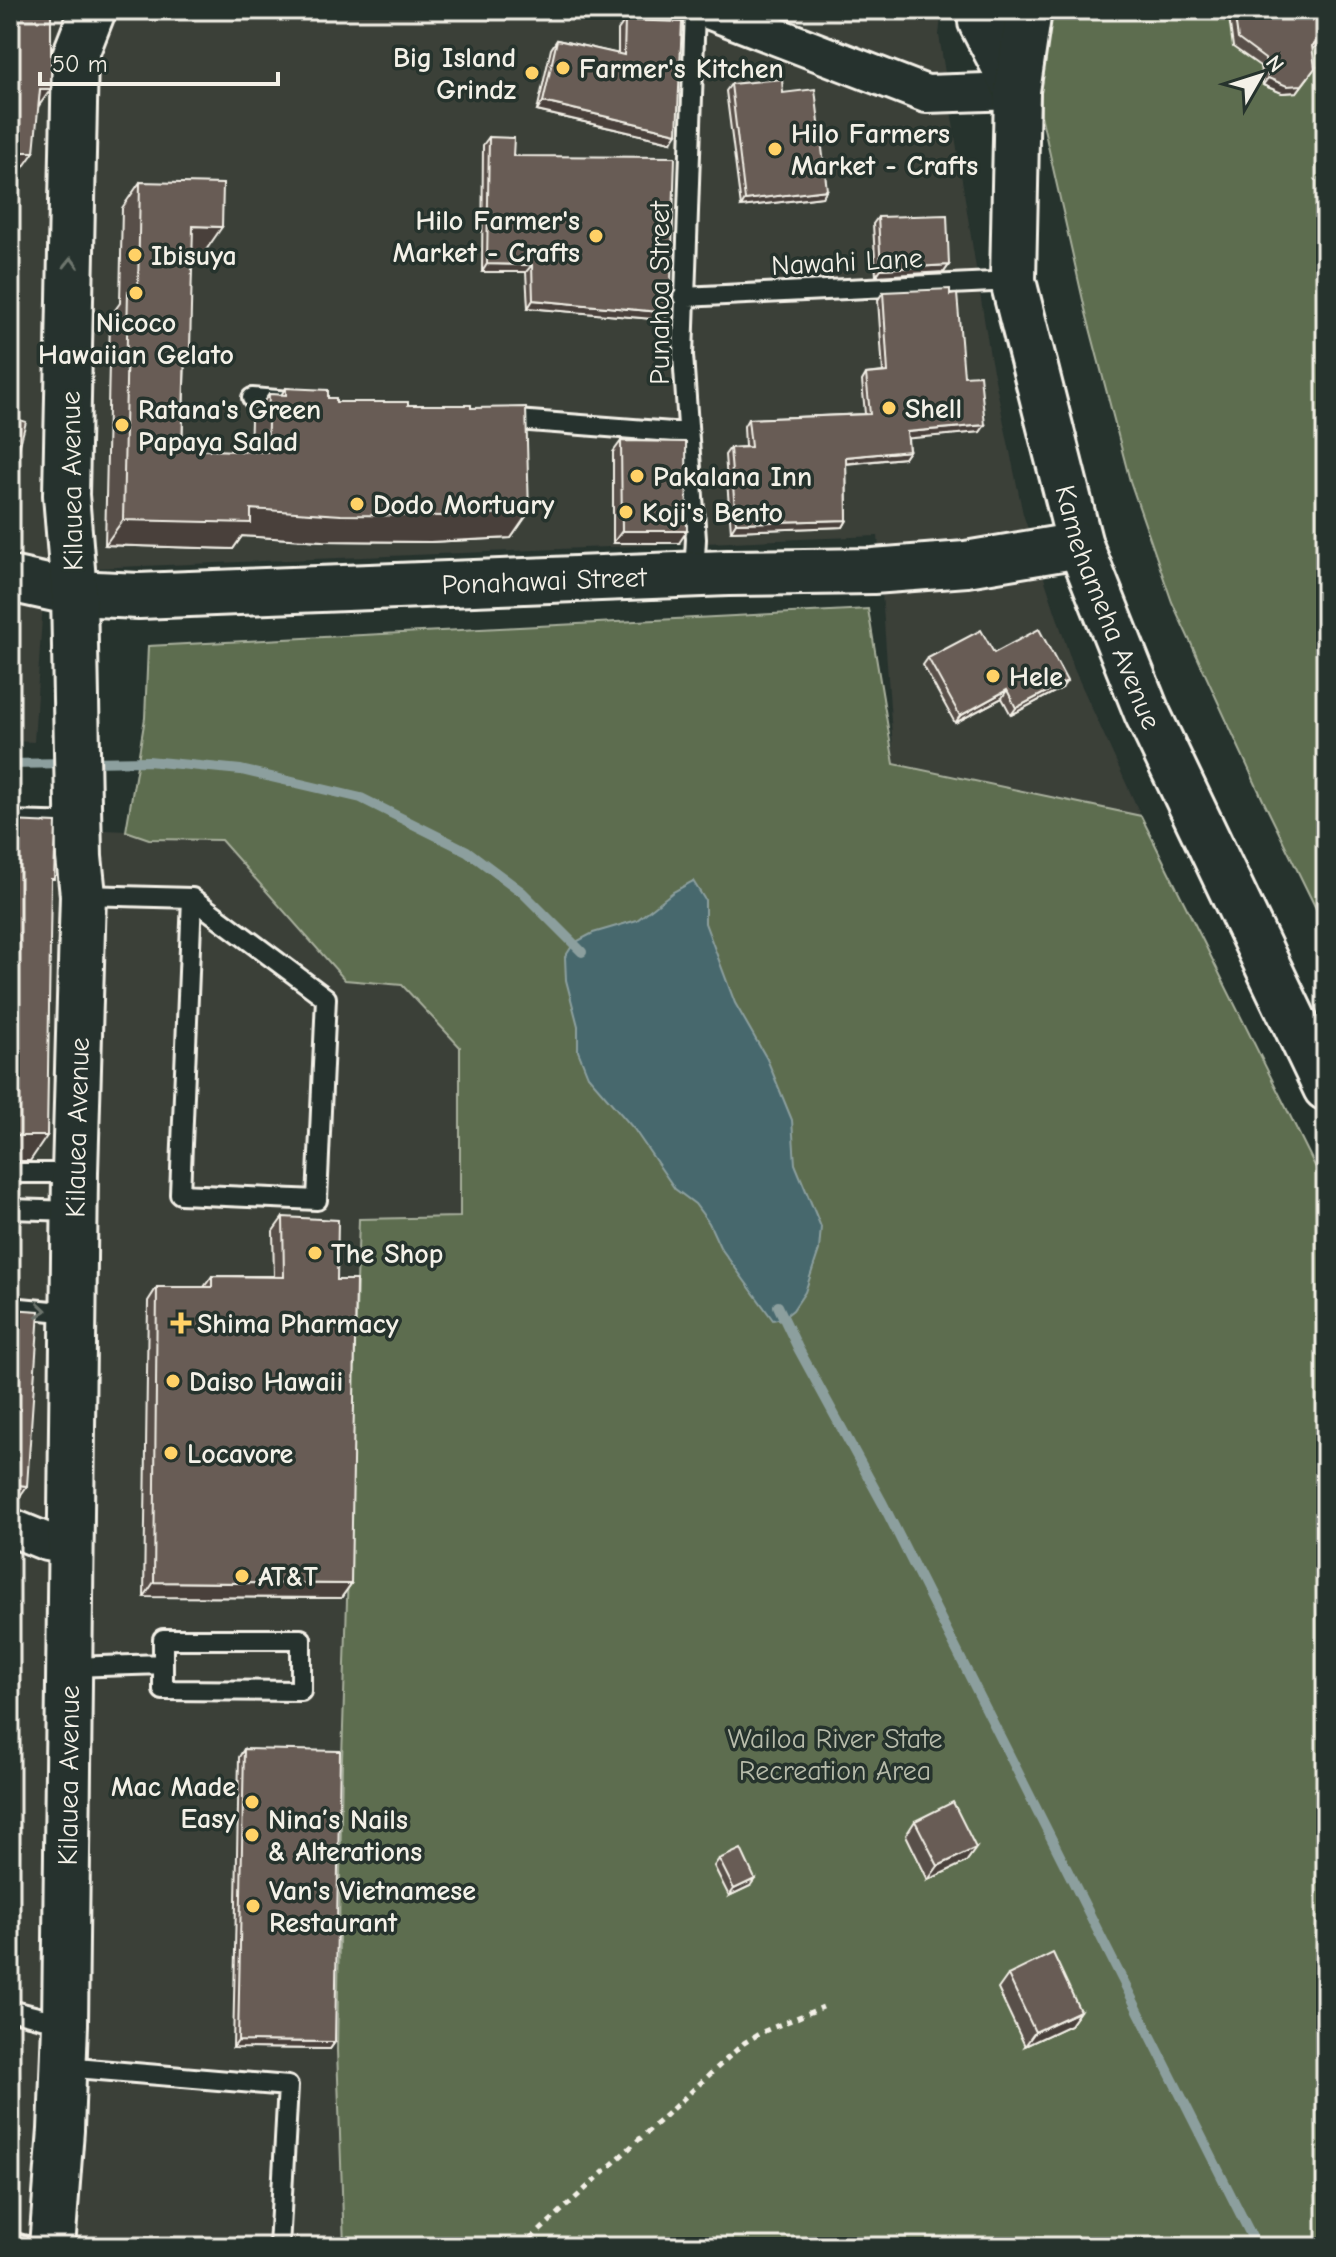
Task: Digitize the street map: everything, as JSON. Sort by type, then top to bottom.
[{"type":"street","name":"Kilauea Avenue","points":[[52,2247],[65,2045],[74,1192],[83,895],[78,812],[74,593],[66,495],[75,56],[72,10]]},
{"type":"street","points":[[75,56],[93,10]]},
{"type":"street","points":[[708,10],[926,94],[1017,91]]},
{"type":"street","name":"Kamehameha Avenue","points":[[981,10],[981,22],[1017,91]]},
{"type":"street","name":"Kamehameha Avenue","points":[[1029,10],[1017,91],[1013,281],[1080,545],[1147,713],[1326,1088]]},
{"type":"street","name":"Ponahawai Street","points":[[10,579],[74,593],[155,596],[873,571],[950,565],[1080,545]]},
{"type":"street","points":[[10,1527],[47,1542],[70,1546]]},
{"type":"lane","name":"Punahoa Street","points":[[694,576],[696,539],[683,355],[683,297],[695,10]]},
{"type":"lane","name":"Nawahi Lane","points":[[683,297],[1013,281]]},
{"type":"lane","points":[[252,398],[314,403]]},
{"type":"lane","points":[[486,418],[688,432]]},
{"type":"lane","points":[[10,821],[78,812]]},
{"type":"lane","points":[[83,895],[192,898],[326,998],[317,1200],[180,1194],[192,898]]},
{"type":"lane","points":[[10,1173],[74,1192]]},
{"type":"lane","points":[[10,1209],[74,1192]]},
{"type":"lane","points":[[10,1307],[73,1313]]},
{"type":"lane","points":[[163,1639],[301,1639],[301,1691],[163,1690],[163,1664],[163,1639]]},
{"type":"lane","points":[[69,1667],[163,1664]]},
{"type":"lane","points":[[10,2010],[65,2045],[288,2086],[279,2247]]},
{"type":"lane","points":[[10,2242],[30,2247]]},
{"type":"path","points":[[522,2247],[744,2043],[762,2032],[823,2007]]},
{"type":"shaded area","points":[[10,10],[942,10],[939,35],[990,356],[1023,514],[1074,669],[1141,816],[894,764],[878,536],[45,570],[34,742],[10,741]]},
{"type":"shaded area","points":[[10,825],[126,831],[149,839],[221,840],[345,980],[402,985],[460,1047],[460,1217],[359,1220],[342,1759],[337,2050],[344,2247],[10,2247]]},
{"type":"green space","points":[[1041,10],[1326,10],[1326,929],[1172,602],[1130,481],[1085,309],[1041,115]]},
{"type":"green space","name":"Wailoa River State Recreation Area","points":[[868,609],[894,764],[1141,816],[1326,1188],[1326,2247],[344,2247],[337,2050],[342,1759],[359,1219],[460,1217],[460,1047],[402,985],[345,980],[221,840],[149,839],[126,831],[145,718],[148,646]]},
{"type":"water","points":[[693,881],[705,900],[705,923],[735,1003],[767,1059],[792,1120],[795,1164],[821,1227],[819,1250],[805,1292],[793,1310],[783,1318],[773,1320],[720,1247],[709,1223],[695,1204],[675,1189],[634,1129],[588,1076],[578,1051],[578,1026],[566,980],[565,957],[574,943],[593,933],[637,920],[673,892]]},
{"type":"building","points":[[10,10],[51,10],[51,89],[40,89],[34,152],[10,152]]},
{"type":"building","points":[[1234,10],[1326,10],[1326,35],[1312,46],[1315,68],[1302,85],[1287,86],[1268,78],[1265,59],[1238,39]]},
{"type":"building","points":[[625,20],[682,22],[677,133],[543,102],[557,40],[624,55]]},
{"type":"building","name":"Hilo Farmers Market - Crafts","points":[[782,79],[783,93],[815,89],[827,190],[745,200],[731,84]]},
{"type":"building","name":"Hilo Farmer's Market - Crafts","points":[[489,137],[514,138],[513,156],[675,157],[670,313],[533,300],[532,265],[487,264]]},
{"type":"building","points":[[140,182],[223,184],[222,227],[193,226],[190,349],[185,349],[182,449],[267,452],[269,394],[286,395],[286,388],[328,390],[328,398],[336,398],[336,402],[408,402],[408,405],[471,405],[471,408],[526,407],[529,512],[448,516],[341,515],[251,509],[251,523],[123,520],[128,291],[138,291]]},
{"type":"building","points":[[947,215],[949,265],[881,269],[878,217]]},
{"type":"building","points":[[950,289],[950,295],[957,294],[964,376],[980,375],[985,425],[907,432],[909,451],[846,457],[847,520],[736,523],[730,448],[751,447],[748,419],[870,414],[866,374],[888,372],[883,292]]},
{"type":"building","points":[[10,417],[26,422],[14,467],[10,468]]},
{"type":"building","points":[[621,441],[686,442],[687,531],[622,531]]},
{"type":"building","name":"Hele","points":[[1039,629],[1067,681],[1016,708],[1007,690],[960,716],[928,658],[981,630],[994,653]]},
{"type":"building","points":[[10,821],[56,823],[54,879],[51,879],[47,1136],[10,1136]]},
{"type":"building","points":[[283,1217],[338,1220],[337,1280],[356,1280],[351,1584],[154,1582],[157,1287],[212,1287],[212,1276],[284,1277]]},
{"type":"building","points":[[10,1309],[39,1311],[27,1486],[10,1484]]},
{"type":"building","points":[[244,1749],[340,1751],[335,2042],[238,2041]]},
{"type":"building","points":[[953,1802],[976,1848],[938,1866],[915,1821]]},
{"type":"building","points":[[741,1849],[755,1879],[734,1889],[719,1859]]},
{"type":"building","points":[[1053,1953],[1080,2011],[1035,2032],[1008,1975]]},
{"type":"waterway","points":[[88,762],[148,761],[241,770],[361,798],[467,851],[522,892],[582,952]]},
{"type":"waterway","points":[[10,764],[68,763]]},
{"type":"waterway","points":[[778,1306],[883,1504],[1257,2247]]},
{"type":"place","name":"Farmer's Kitchen","points":[[563,68]]},
{"type":"place","name":"Big Island Grindz","points":[[532,73]]},
{"type":"place","name":"Hilo Farmers Market - Crafts","points":[[775,149]]},
{"type":"place","name":"Hilo Farmer's Market - Crafts","points":[[596,236]]},
{"type":"place","name":"Ibisuya","points":[[135,255]]},
{"type":"place","name":"Nicoco Hawaiian Gelato","points":[[136,293]]},
{"type":"place","name":"Shell","points":[[889,408]]},
{"type":"place","name":"Ratana's Green Papaya Salad","points":[[122,425]]},
{"type":"place","name":"Pakalana Inn","points":[[637,476]]},
{"type":"place","name":"Dodo Mortuary","points":[[357,504]]},
{"type":"place","name":"Koji's Bento","points":[[626,512]]},
{"type":"place","name":"Hele","points":[[993,676]]},
{"type":"place","name":"The Shop","points":[[315,1253]]},
{"type":"place","name":"Shima Pharmacy","points":[[181,1323]]},
{"type":"place","name":"Daiso Hawaii","points":[[173,1381]]},
{"type":"place","name":"Locavore","points":[[171,1453]]},
{"type":"place","name":"AT&T","points":[[242,1576]]},
{"type":"place","name":"Mac Made Easy","points":[[252,1802]]},
{"type":"place","name":"Nina’s Nails & Alterations","points":[[252,1835]]},
{"type":"place","name":"Van's Vietnamese Restaurant","points":[[253,1906]]}]
